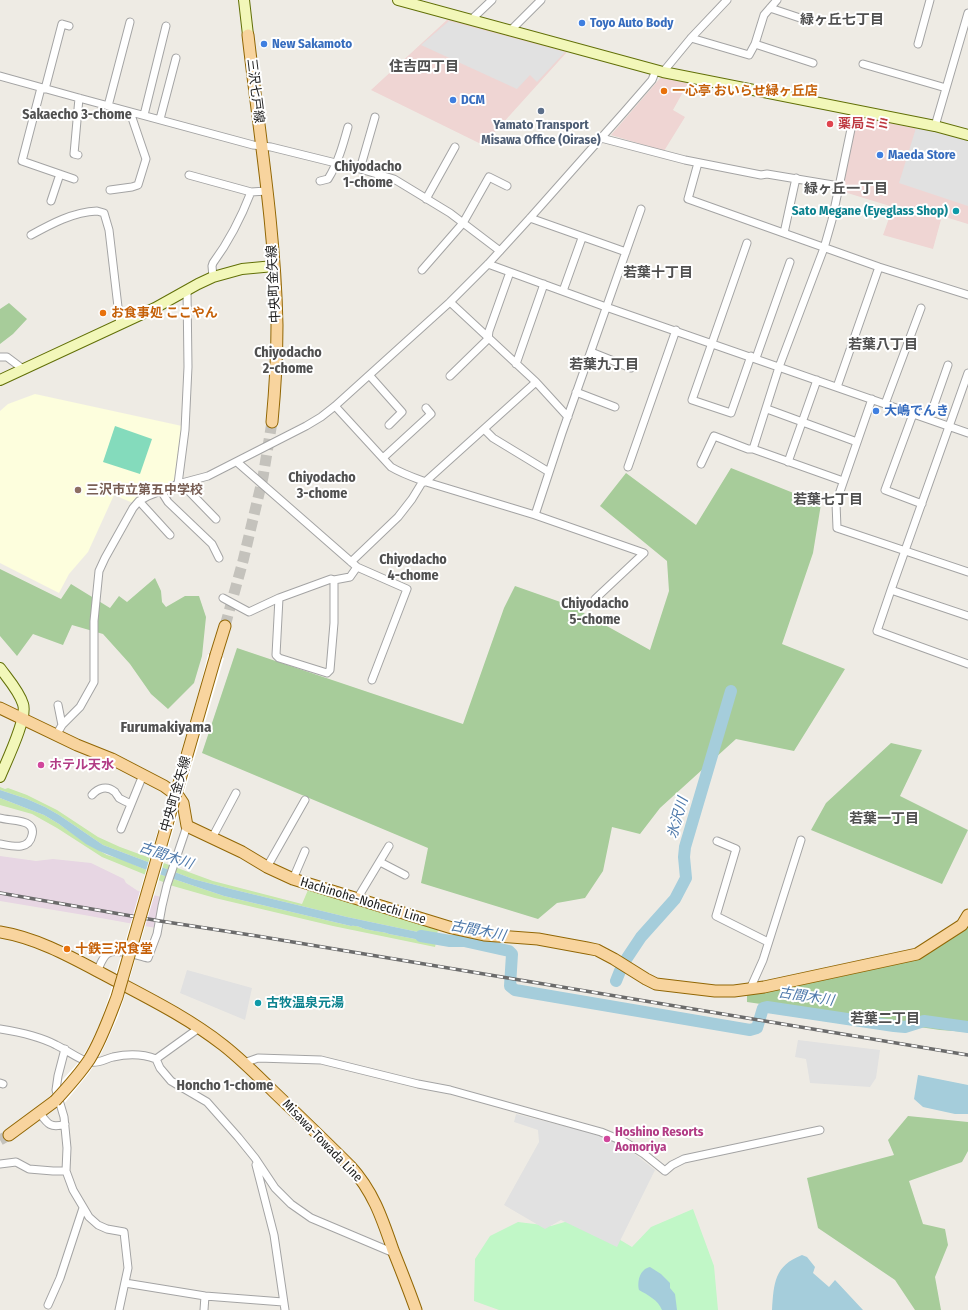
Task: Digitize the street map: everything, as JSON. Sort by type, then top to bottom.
[{"type":"main road","name":"三沢七戸線","points":[[248,35],[262,146]]},
{"type":"main road","name":"中央町金矢線","points":[[262,146],[274,266],[277,325],[276,373],[272,422]]},
{"type":"main road","name":"中央町金矢線","points":[[9,1134],[55,1101],[72,1083],[89,1060],[101,1036],[117,997],[225,626]]},
{"type":"main road","points":[[0,708],[23,719],[59,730],[77,745],[112,759],[164,786],[183,803],[187,826]]},
{"type":"main road","name":"Hachinohe-Nohechi Line","points":[[187,826],[255,859],[293,880],[452,928],[484,935],[538,939],[597,950],[656,984],[715,991],[750,989],[917,954],[962,925],[968,915]]},
{"type":"main road","name":"Misawa-Towada Line","points":[[0,932],[19,936],[40,944],[97,971],[170,1010],[223,1045],[244,1063],[361,1178],[378,1210],[416,1310]]},
{"type":"street","points":[[244,0],[248,35]]},
{"type":"street","points":[[398,0],[660,71],[935,126],[968,135]]},
{"type":"street","points":[[472,19],[492,0]]},
{"type":"street","points":[[511,30],[541,0]]},
{"type":"street","points":[[59,730],[80,708],[94,682],[94,621],[99,571],[133,508],[139,501],[179,483],[208,476],[306,426],[336,406],[450,302],[488,264],[660,71],[727,0]]},
{"type":"street","points":[[691,38],[749,55],[755,44],[764,15],[777,0]]},
{"type":"street","points":[[918,44],[930,0]]},
{"type":"street","points":[[770,8],[806,20]]},
{"type":"street","points":[[935,126],[968,13]]},
{"type":"street","points":[[108,106],[130,22]]},
{"type":"street","points":[[69,26],[62,24],[22,161],[74,178]]},
{"type":"street","points":[[144,115],[166,26]]},
{"type":"street","points":[[755,44],[813,63]]},
{"type":"street","points":[[160,119],[176,58]]},
{"type":"street","points":[[863,64],[946,88]]},
{"type":"street","points":[[0,76],[130,112],[262,146],[271,146],[394,179],[450,213],[500,251]]},
{"type":"street","points":[[78,98],[74,154],[78,155]]},
{"type":"street","points":[[753,449],[780,367],[824,248],[832,220],[854,110]]},
{"type":"street","points":[[110,190],[138,185],[146,159],[130,112]]},
{"type":"street","points":[[360,169],[375,117]]},
{"type":"street","points":[[320,180],[328,179],[340,155],[348,127]]},
{"type":"street","points":[[601,138],[698,163],[761,175],[767,174],[796,178],[839,186]]},
{"type":"street","points":[[426,199],[455,147]]},
{"type":"street","points":[[698,163],[688,199],[878,267],[968,295]]},
{"type":"street","points":[[50,201],[60,174]]},
{"type":"street","points":[[189,175],[251,192],[267,191]]},
{"type":"street","points":[[422,270],[463,223],[489,177],[507,186]]},
{"type":"street","points":[[784,233],[796,178]]},
{"type":"street","points":[[213,278],[213,263],[232,235],[240,220],[251,192]]},
{"type":"street","points":[[535,515],[576,392],[642,209]]},
{"type":"street","points":[[31,235],[49,225],[69,217],[97,211],[104,213],[109,230],[120,324]]},
{"type":"street","points":[[530,218],[582,238],[626,252]]},
{"type":"street","points":[[563,291],[582,238]]},
{"type":"street","points":[[747,243],[692,400],[732,413],[790,262]]},
{"type":"street","points":[[488,264],[606,307],[837,386],[929,420],[968,432]]},
{"type":"street","points":[[0,380],[155,308],[213,278],[242,269],[274,266]]},
{"type":"street","points":[[837,386],[878,267]]},
{"type":"street","points":[[450,376],[488,338],[489,331],[510,272]]},
{"type":"street","points":[[516,364],[544,284]]},
{"type":"street","points":[[179,483],[185,430],[188,367],[187,291]]},
{"type":"street","points":[[450,302],[536,382],[568,417]]},
{"type":"street","points":[[885,404],[921,308]]},
{"type":"street","points":[[628,466],[676,330]]},
{"type":"street","points":[[591,352],[631,368]]},
{"type":"street","points":[[0,357],[7,357],[23,369]]},
{"type":"street","points":[[929,420],[948,365]]},
{"type":"street","points":[[968,373],[877,631],[968,664]]},
{"type":"street","points":[[370,376],[402,412],[390,425]]},
{"type":"street","points":[[788,462],[817,380]]},
{"type":"street","points":[[223,598],[249,612],[279,598],[330,580],[350,577],[354,565],[398,517],[424,481],[536,382]]},
{"type":"street","points":[[576,392],[615,407]]},
{"type":"street","points":[[872,400],[836,503],[837,528],[968,572]]},
{"type":"street","points":[[336,406],[391,467],[409,476],[535,515],[644,553],[595,599]]},
{"type":"street","points":[[383,458],[431,414],[426,408]]},
{"type":"street","points":[[767,409],[857,442]]},
{"type":"street","points":[[913,414],[885,490],[922,504]]},
{"type":"street","points":[[484,429],[494,438],[549,472]]},
{"type":"street","points":[[701,464],[714,436],[843,481]]},
{"type":"street","points":[[237,462],[354,565],[407,589],[372,680]]},
{"type":"street","points":[[179,483],[216,519]]},
{"type":"street","points":[[163,490],[163,494],[168,502],[212,544],[219,558]]},
{"type":"street","points":[[139,501],[170,535]]},
{"type":"street","points":[[279,598],[276,655],[279,658],[327,673],[330,670],[334,623],[334,580]]},
{"type":"street","points":[[891,590],[968,616]]},
{"type":"street","points":[[0,668],[19,694],[24,706],[23,719],[0,777]]},
{"type":"street","points":[[58,705],[59,730]]},
{"type":"street","points":[[121,829],[143,775]]},
{"type":"street","points":[[92,795],[96,791],[105,787],[115,792],[119,797],[131,804]]},
{"type":"street","points":[[212,838],[236,793]]},
{"type":"street","points":[[267,867],[305,800]]},
{"type":"street","points":[[0,818],[30,824],[32,828],[31,840],[24,847],[0,844]]},
{"type":"street","points":[[97,971],[103,958],[111,952],[117,951],[148,958],[157,934],[162,906],[172,868],[187,826]]},
{"type":"street","points":[[750,989],[763,960],[801,840]]},
{"type":"street","points":[[716,842],[736,849],[716,916],[768,942]]},
{"type":"street","points":[[357,899],[390,846]]},
{"type":"street","points":[[293,880],[305,851]]},
{"type":"street","points":[[380,862],[406,875]]},
{"type":"street","points":[[0,1028],[44,1040],[89,1062],[97,1062],[112,1057],[124,1056],[140,1056],[156,1059],[199,1028]]},
{"type":"street","points":[[65,1049],[56,1090],[65,1124],[67,1148],[66,1171],[73,1190],[89,1217],[98,1225],[106,1229],[124,1232],[128,1268],[119,1310]]},
{"type":"street","points":[[244,1063],[258,1058],[321,1060],[418,1084],[450,1090],[601,1132],[625,1142],[644,1154],[665,1171],[672,1165],[684,1159],[820,1130]]},
{"type":"street","points":[[156,1059],[160,1068],[172,1081],[207,1102],[255,1158],[275,1188],[291,1204],[311,1218],[394,1253]]},
{"type":"street","points":[[39,1112],[45,1121],[52,1126],[65,1124]]},
{"type":"street","points":[[255,1158],[274,1235],[285,1310]]},
{"type":"street","points":[[0,1164],[16,1162],[29,1169],[66,1171]]},
{"type":"street","points":[[48,1304],[60,1278],[83,1208]]},
{"type":"street","points":[[125,1283],[206,1296],[283,1302]]},
{"type":"street","points":[[204,1310],[206,1296]]},
{"type":"shaded area","points":[[449,18],[567,52],[483,145],[371,90]]},
{"type":"shaded area","points":[[449,21],[565,52],[537,82],[530,75],[517,89],[421,45]]},
{"type":"shaded area","points":[[662,76],[688,83],[673,110],[685,117],[664,151],[611,135]]},
{"type":"shaded area","points":[[858,117],[941,133],[968,141],[968,224],[942,216],[933,249],[883,235],[893,207],[841,191]]},
{"type":"shaded area","points":[[916,128],[941,133],[968,141],[968,206],[899,183]]},
{"type":"shaded area","name":"三沢市立第五中学校","points":[[35,394],[182,426],[174,480],[168,485],[138,497],[133,503],[114,495],[88,552],[69,574],[59,593],[0,563],[0,411],[8,404]]},
{"type":"shaded area","points":[[0,856],[36,861],[53,859],[91,863],[124,879],[126,883],[138,891],[161,897],[156,928],[0,901]]},
{"type":"shaded area","points":[[187,970],[252,988],[245,1020],[180,993]]},
{"type":"shaded area","points":[[798,1040],[880,1050],[876,1078],[870,1087],[810,1083],[806,1059],[795,1057]]},
{"type":"shaded area","points":[[516,1114],[599,1135],[623,1145],[655,1170],[617,1247],[561,1220],[545,1229],[504,1205],[539,1142],[538,1130],[514,1122]]},
{"type":"green space","points":[[9,303],[27,319],[13,334],[0,344],[0,309]]},
{"type":"green space","points":[[115,426],[152,439],[140,474],[103,462]]},
{"type":"green space","points":[[731,468],[821,504],[813,553],[782,644],[845,669],[794,751],[736,739],[660,808],[640,834],[612,827],[603,871],[585,898],[557,903],[538,919],[421,883],[428,848],[202,753],[237,648],[463,724],[504,608],[515,586],[569,605],[650,650],[669,591],[667,561],[600,506],[626,473],[696,525]]},
{"type":"green space","points":[[0,569],[61,599],[71,584],[110,608],[119,596],[127,602],[155,578],[161,591],[162,602],[166,607],[185,596],[199,596],[206,617],[202,656],[194,683],[168,709],[151,694],[130,664],[103,634],[72,625],[63,645],[33,634],[17,656],[0,636]]},
{"type":"green space","points":[[891,743],[922,750],[900,796],[968,830],[942,884],[811,830],[826,803]]},
{"type":"green space","points":[[0,787],[5,789],[8,788],[27,795],[57,810],[98,837],[120,847],[213,881],[302,904],[308,890],[438,929],[437,935],[347,917],[193,879],[103,845],[45,807],[0,790]]},
{"type":"green space","points":[[0,798],[44,815],[107,855],[121,859],[144,869],[224,896],[372,931],[384,932],[436,943],[435,947],[333,926],[215,898],[173,886],[102,857],[32,814],[0,805]]},
{"type":"green space","points":[[968,922],[968,1032],[940,1030],[747,1002],[747,993],[918,958]]},
{"type":"green space","points":[[908,1116],[968,1122],[968,1151],[962,1162],[909,1181],[923,1224],[945,1229],[948,1245],[935,1277],[941,1310],[915,1310],[895,1280],[818,1228],[807,1178],[894,1155],[888,1140]]},
{"type":"green space","points":[[693,1209],[714,1266],[718,1310],[499,1310],[474,1301],[475,1259],[490,1236],[518,1222],[551,1226],[582,1217],[632,1247],[651,1227]]},
{"type":"water","points":[[0,790],[45,807],[103,845],[193,879],[347,917],[437,935],[436,943],[384,932],[372,931],[224,896],[144,869],[99,851],[86,844],[44,815],[0,798]]},
{"type":"water","points":[[918,1075],[968,1085],[968,1114],[955,1114],[923,1107],[914,1099]]},
{"type":"water","points":[[802,1255],[807,1257],[815,1267],[813,1273],[829,1287],[835,1280],[863,1310],[772,1310],[777,1276],[786,1264]]},
{"type":"water","points":[[650,1267],[661,1274],[670,1283],[670,1288],[675,1294],[677,1310],[662,1310],[655,1301],[639,1290],[638,1283],[640,1276],[644,1270]]},
{"type":"pier","points":[[208,654],[224,658],[118,1017],[101,1054],[89,1073],[63,1105],[53,1090],[76,1065],[88,1048],[100,1024],[200,687]]},
{"type":"waterway","name":"氷沢川","points":[[625,961],[641,937],[675,899],[686,878],[684,857],[685,847],[731,691]]},
{"type":"waterway","name":"古間木川","points":[[421,936],[450,941],[464,941],[509,951],[512,954],[510,986],[515,990],[750,1030],[757,1028],[763,1008],[767,1007],[894,1026],[905,1027],[924,1021],[968,1027]]},
{"type":"waterway","name":"氷沢川","points":[[616,981],[622,966]]},
{"type":"tunnel","points":[[225,626],[243,561],[263,477],[272,422]]},
{"type":"tunnel","points":[[0,1140],[9,1135]]},
{"type":"railway","points":[[0,893],[160,921],[968,1055]]},
{"type":"place","name":"Toyo Auto Body","points":[[582,23]]},
{"type":"place","name":"New Sakamoto","points":[[264,44]]},
{"type":"place","name":"一心亭 おいらせ緑ヶ丘店","points":[[664,91]]},
{"type":"place","name":"DCM","points":[[453,100]]},
{"type":"place","name":"Yamato Transport Misawa Office (Oirase)","points":[[541,111]]},
{"type":"place","name":"薬局ミミ","points":[[830,124]]},
{"type":"place","name":"Maeda Store","points":[[880,155]]},
{"type":"place","name":"Sato Megane (Eyeglass Shop)","points":[[956,211]]},
{"type":"place","name":"お食事処 ここやん","points":[[103,313]]},
{"type":"place","name":"大嶋でんき","points":[[876,411]]},
{"type":"place","name":"三沢市立第五中学校","points":[[78,490]]},
{"type":"place","name":"ホテル天水","points":[[41,765]]},
{"type":"place","name":"十鉄三沢食堂","points":[[67,949]]},
{"type":"place","name":"古牧温泉元湯","points":[[258,1003]]},
{"type":"place","name":"Hoshino Resorts Aomoriya","points":[[607,1139]]},
{"type":"district","name":"緑ヶ丘七丁目","points":[[842,20]]},
{"type":"district","name":"住吉四丁目","points":[[424,67]]},
{"type":"district","name":"Sakaecho 3-chome","points":[[77,115]]},
{"type":"district","name":"Chiyodacho 1-chome","points":[[368,176]]},
{"type":"district","name":"緑ヶ丘一丁目","points":[[846,189]]},
{"type":"district","name":"若葉十丁目","points":[[658,273]]},
{"type":"district","name":"若葉八丁目","points":[[883,345]]},
{"type":"district","name":"Chiyodacho 2-chome","points":[[288,362]]},
{"type":"district","name":"若葉九丁目","points":[[604,365]]},
{"type":"district","name":"Chiyodacho 3-chome","points":[[322,486]]},
{"type":"district","name":"若葉七丁目","points":[[828,500]]},
{"type":"district","name":"Chiyodacho 4-chome","points":[[413,568]]},
{"type":"district","name":"Chiyodacho 5-chome","points":[[595,612]]},
{"type":"district","name":"Furumakiyama","points":[[166,728]]},
{"type":"district","name":"若葉一丁目","points":[[884,819]]},
{"type":"district","name":"若葉二丁目","points":[[885,1019]]},
{"type":"district","name":"Honcho 1-chome","points":[[225,1086]]}]
